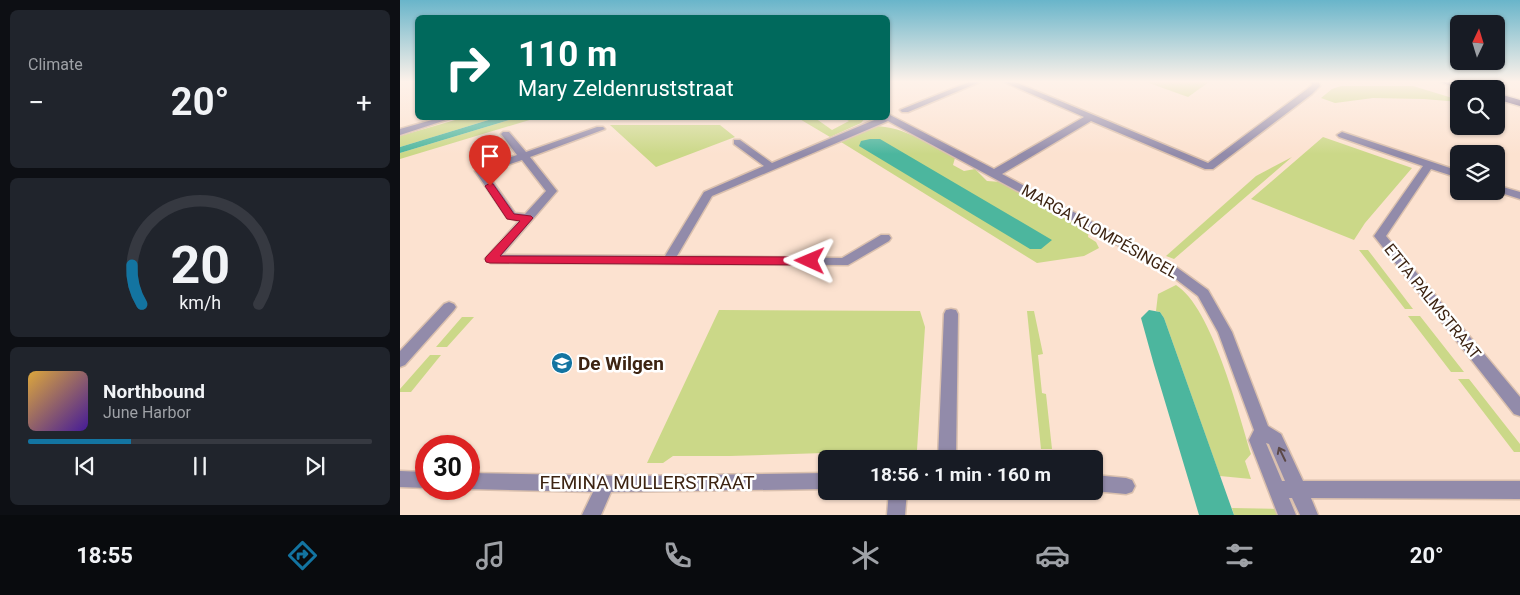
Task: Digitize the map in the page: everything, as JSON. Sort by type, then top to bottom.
[{"type":"street","points":[[905,110],[915,106]]},
{"type":"street","points":[[1065,106],[1209,167],[1290,106]]},
{"type":"street","points":[[995,173],[1091,117]]},
{"type":"street","name":"MARGA KLOMPÉSINGEL","points":[[890,119],[1168,267],[1203,293],[1225,332],[1262,431],[1275,439],[1309,515]]},
{"type":"street","points":[[400,132],[441,120]]},
{"type":"street","points":[[669,260],[708,194],[880,120]]},
{"type":"street","points":[[527,218],[511,216],[480,171],[600,128]]},
{"type":"street","points":[[506,134],[552,192],[490,259],[844,262],[885,238]]},
{"type":"street","points":[[1342,135],[1450,172]]},
{"type":"street","points":[[737,142],[771,167]]},
{"type":"street","name":"ETTA PALMSTRAAT","points":[[1429,165],[1380,236],[1520,409]]},
{"type":"street","points":[[1505,191],[1520,196]]},
{"type":"street","points":[[400,361],[449,307]]},
{"type":"street","points":[[947,450],[951,314]]},
{"type":"street","name":"MARGA KLOMPÉSINGEL","points":[[1262,431],[1257,440],[1288,515]]},
{"type":"street","points":[[400,479],[415,480]]},
{"type":"street","name":"FEMINA MULLERSTRAAT","points":[[480,481],[606,484],[818,480]]},
{"type":"street","points":[[591,515],[606,484]]},
{"type":"street","points":[[1103,484],[1126,486]]},
{"type":"street","points":[[1277,489],[1520,490]]},
{"type":"street","points":[[896,515],[897,500]]},
{"type":"green space","points":[[455,120],[488,120],[400,147],[400,136]]},
{"type":"green space","points":[[509,120],[529,120],[400,159],[400,153]]},
{"type":"green space","points":[[801,120],[818,120],[832,130],[849,121],[847,120],[863,120],[861,123],[830,137]]},
{"type":"green space","points":[[610,125],[720,125],[735,137],[656,167]]},
{"type":"green space","points":[[876,126],[887,127],[917,137],[955,158],[953,165],[964,171],[975,169],[987,181],[1001,182],[1089,228],[1088,237],[1096,242],[1099,248],[1084,256],[1037,263],[841,142]]},
{"type":"green space","points":[[1323,137],[1412,168],[1365,223],[1354,240],[1251,199]]},
{"type":"green space","points":[[1292,157],[1174,259],[1166,256],[1256,176]]},
{"type":"green space","points":[[1359,250],[1368,250],[1413,309],[1405,309]]},
{"type":"green space","points":[[1176,285],[1189,297],[1201,315],[1222,362],[1251,454],[1245,461],[1251,479],[1220,476],[1164,318],[1160,312],[1156,311],[1158,294]]},
{"type":"green space","points":[[719,310],[920,311],[925,327],[917,450],[818,450],[818,453],[673,456],[663,463],[647,463]]},
{"type":"green space","points":[[1027,311],[1034,311],[1043,354],[1038,355],[1042,393],[1046,394],[1052,449],[1041,449]]},
{"type":"green space","points":[[1408,316],[1420,316],[1464,372],[1451,372]]},
{"type":"green space","points":[[462,317],[474,317],[447,347],[436,347]]},
{"type":"green space","points":[[430,355],[441,355],[411,392],[400,392],[400,389]]},
{"type":"green space","points":[[1458,379],[1469,379],[1520,444],[1520,452],[1514,452]]},
{"type":"green space","points":[[1232,508],[1280,509],[1282,515],[1234,515]]},
{"type":"water","points":[[488,120],[509,120],[400,153],[400,147]]},
{"type":"water","points":[[880,139],[1052,240],[1041,249],[1030,249],[859,146],[861,141]]},
{"type":"water","points":[[1149,310],[1160,312],[1164,318],[1234,515],[1199,515],[1141,318]]},
{"type":"place","name":"De Wilgen","points":[[562,363]]},
{"type":"route","points":[[490,186],[511,216],[527,218],[490,259],[810,261]]}]
